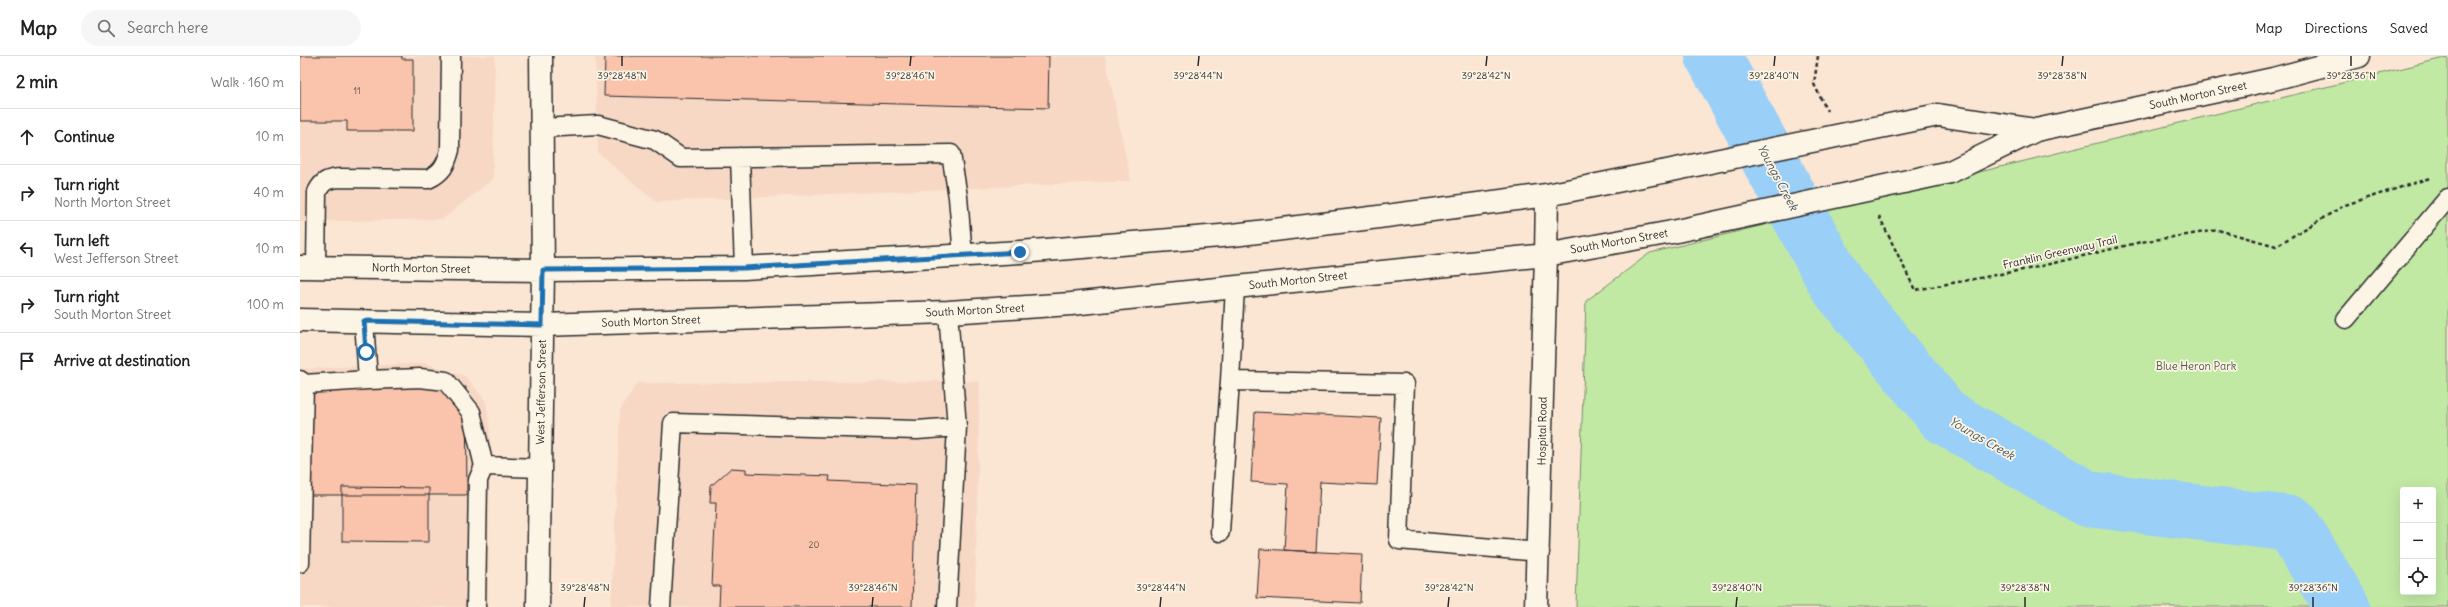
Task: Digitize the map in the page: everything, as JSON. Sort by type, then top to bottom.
[{"type":"main road","name":"West Jefferson Street","points":[[538,607],[543,270],[541,56]]},
{"type":"main road","name":"South Morton Street","points":[[542,325],[948,312],[1071,304],[1546,254],[1672,232],[1950,172],[2036,130],[2273,79],[2359,56]]},
{"type":"main road","name":"South Morton Street","points":[[543,270],[744,268],[963,256],[1233,235],[1547,195],[1938,115],[2036,130]]},
{"type":"main road","name":"Hospital Road","points":[[1536,607],[1540,552],[1547,195]]},
{"type":"main road","name":"North Morton Street","points":[[308,267],[543,270]]},
{"type":"main road","points":[[300,320],[542,325]]},
{"type":"lane","points":[[308,267],[317,192],[321,184],[328,179],[428,179],[438,174],[446,165],[450,150],[451,56]]},
{"type":"lane","points":[[542,128],[598,125],[655,140],[681,158],[951,154],[958,197],[963,256]]},
{"type":"lane","points":[[740,157],[744,268]]},
{"type":"lane","points":[[2346,318],[2448,198]]},
{"type":"lane","points":[[1220,532],[1235,287]]},
{"type":"lane","points":[[946,607],[957,427],[948,312]]},
{"type":"lane","points":[[364,321],[368,380]]},
{"type":"lane","points":[[300,563],[302,382],[420,378],[446,381],[471,412],[484,466],[478,480],[477,607]]},
{"type":"lane","points":[[1230,381],[1406,384],[1399,540],[1540,552]]},
{"type":"lane","points":[[661,607],[672,423],[917,430],[957,427]]},
{"type":"lane","points":[[484,466],[540,468]]},
{"type":"path","points":[[1818,56],[1814,84],[1828,113]]},
{"type":"path","name":"Franklin Greenway Trail","points":[[1877,212],[1915,290],[2033,268],[2142,242],[2218,230],[2276,246],[2345,206],[2433,177]]},
{"type":"shaded area","points":[[300,56],[495,56],[493,179],[443,219],[300,222]]},
{"type":"shaded area","points":[[595,56],[1105,56],[1131,181],[656,202],[598,153]]},
{"type":"shaded area","points":[[425,363],[465,376],[486,401],[490,429],[488,607],[300,607],[300,369]]},
{"type":"shaded area","points":[[980,381],[975,607],[611,607],[620,410],[637,383]]},
{"type":"green space","name":"Blue Heron Park","points":[[2448,57],[2448,607],[1576,607],[1586,301],[1650,253]]},
{"type":"building","points":[[300,56],[402,56],[402,59],[413,59],[413,131],[347,131],[347,121],[300,121]]},
{"type":"building","points":[[605,56],[1049,56],[1048,108],[604,96]]},
{"type":"building","points":[[310,387],[466,387],[467,495],[310,495]]},
{"type":"building","points":[[1255,412],[1381,418],[1377,485],[1320,482],[1316,552],[1284,550],[1288,484],[1251,482]]},
{"type":"building","points":[[731,468],[746,469],[746,473],[830,476],[829,481],[916,485],[912,607],[719,607],[720,586],[712,586],[716,503],[710,503],[711,486]]},
{"type":"building","points":[[342,487],[429,488],[429,542],[342,541]]},
{"type":"building","points":[[1260,549],[1362,554],[1360,603],[1257,598]]},
{"type":"waterway","name":"Youngs Creek","points":[[1713,56],[1837,285],[1945,417],[2088,499],[2292,524],[2342,607]]},
{"type":"route","points":[[366,352],[364,321],[542,325],[543,270],[744,268],[1020,252]]}]
